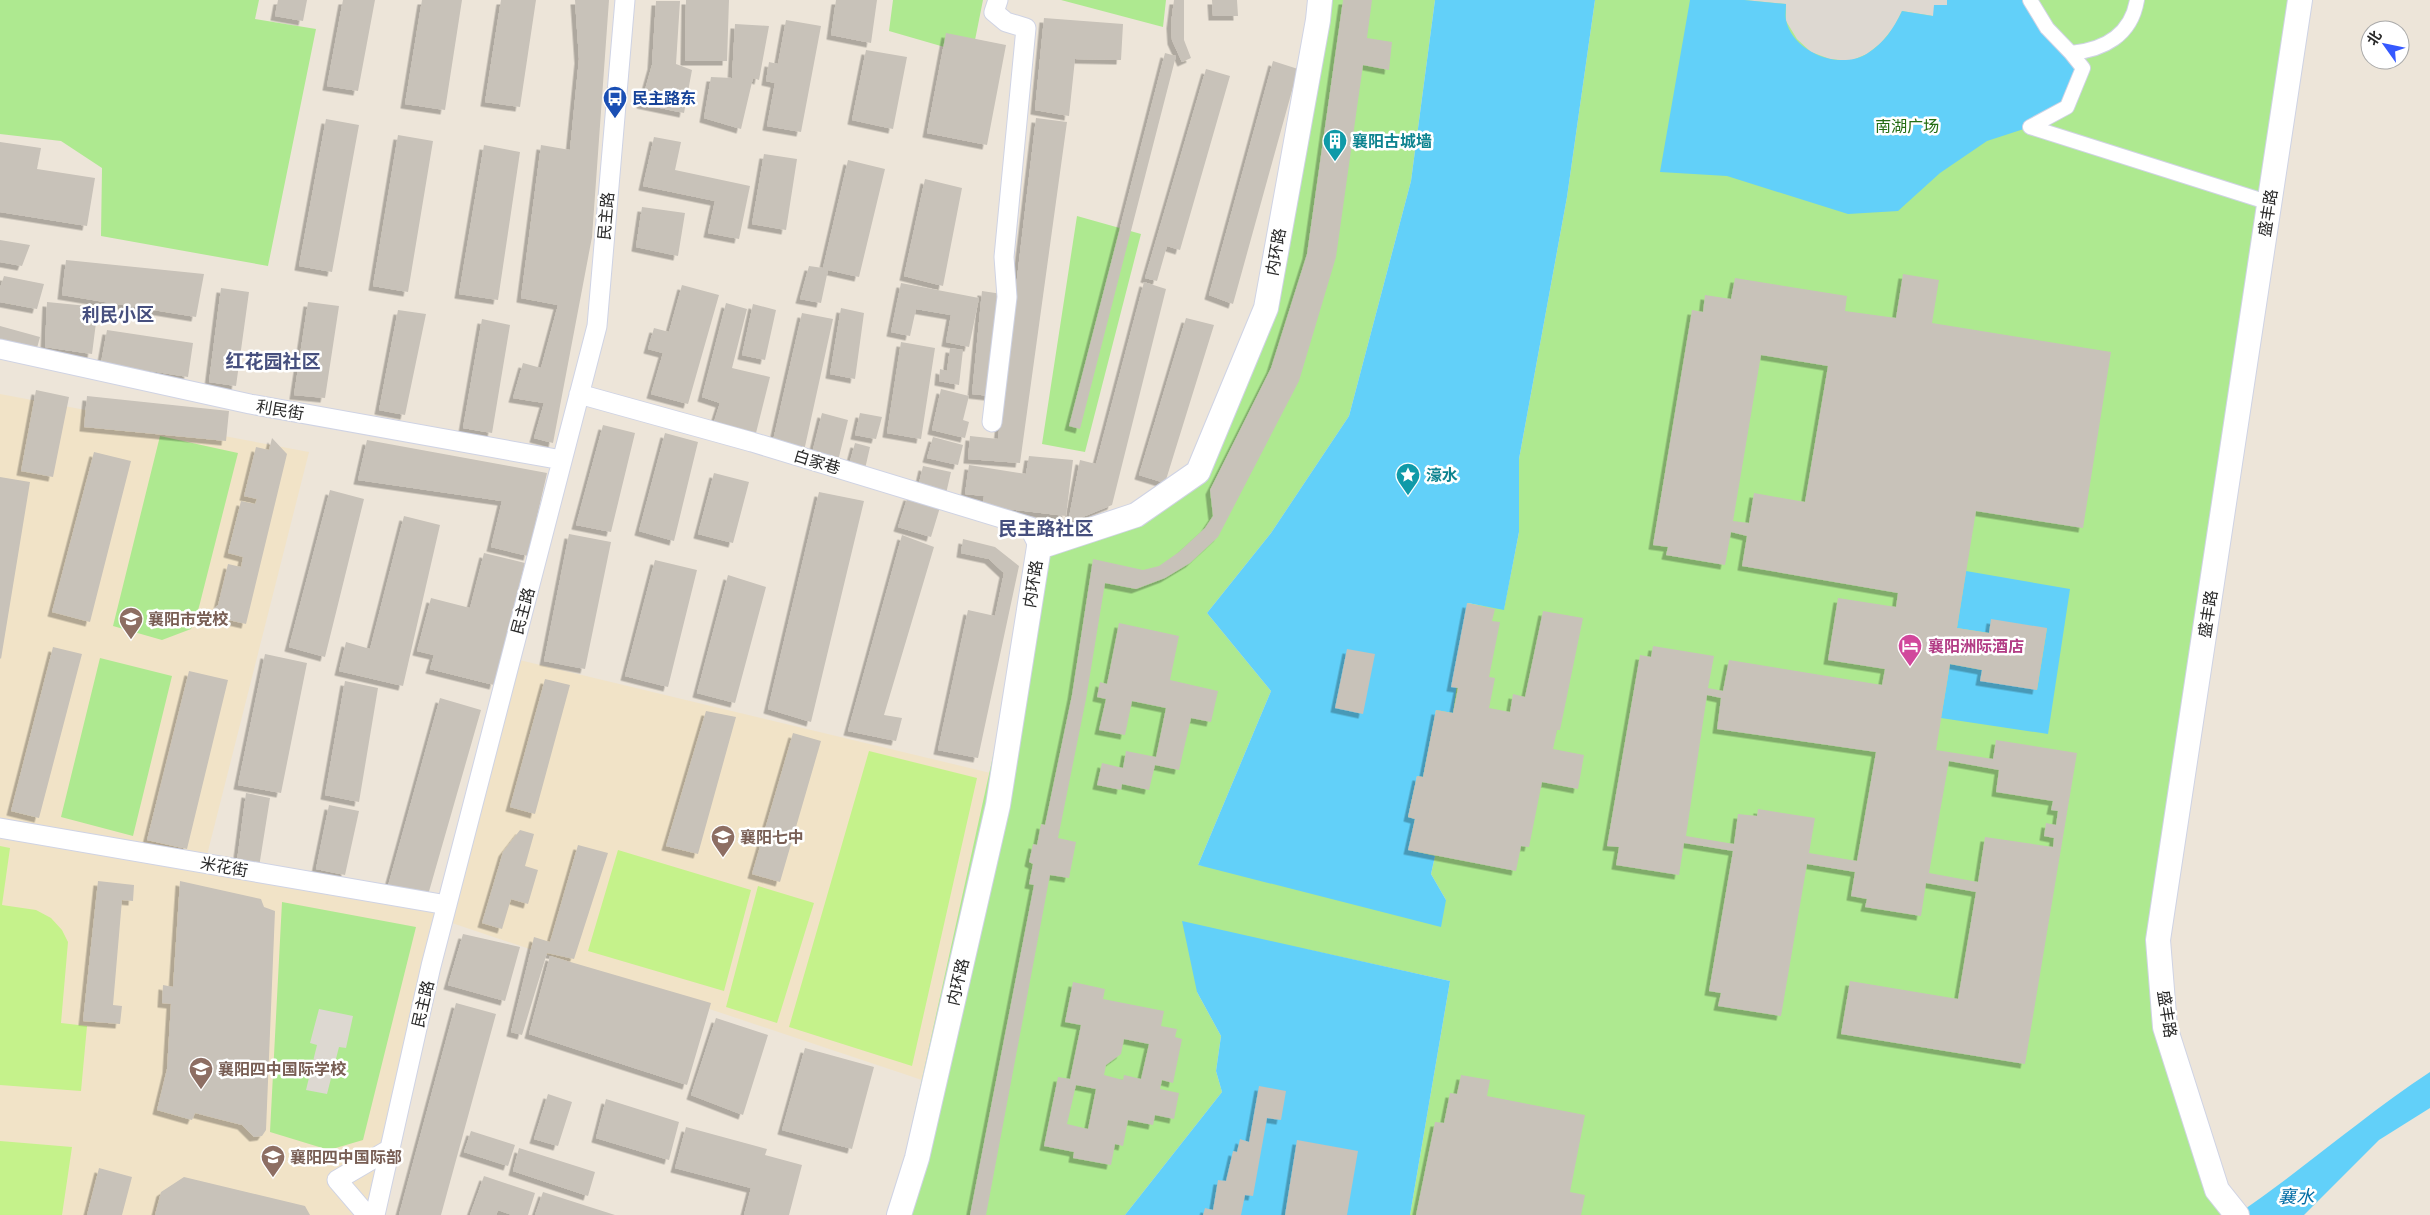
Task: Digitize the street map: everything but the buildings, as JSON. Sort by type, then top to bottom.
[{"type":"street","name":"民主路","points":[[374,1215],[447,905],[597,326],[625,0]]},
{"type":"street","points":[[992,422],[1007,297],[1004,257],[1026,28],[1006,22],[994,12],[998,0]]},
{"type":"street","name":"内环路","points":[[899,1215],[917,1158],[994,824],[1039,547],[1136,515],[1198,472],[1266,308],[1320,0]]},
{"type":"street","points":[[2030,0],[2047,28],[2083,68],[2067,106],[2030,127],[2270,203]]},
{"type":"street","points":[[2071,53],[2092,51],[2111,42],[2126,27],[2136,9],[2137,0]]},
{"type":"street","name":"盛丰路","points":[[2238,1215],[2217,1190],[2165,1027],[2158,940],[2300,0]]},
{"type":"street","name":"利民街","points":[[0,349],[250,404],[562,460]]},
{"type":"street","name":"白家巷","points":[[579,394],[752,442],[1031,527],[1030,531],[1039,547]]},
{"type":"street","name":"米花街","points":[[0,828],[447,905]]},
{"type":"street","points":[[367,1215],[337,1180],[390,1149]]},
{"type":"shaded area","points":[[1744,0],[1947,0],[1947,5],[1933,16],[1902,11],[1894,27],[1881,43],[1867,54],[1850,61],[1830,59],[1811,52],[1797,39],[1786,21],[1786,4]]},
{"type":"shaded area","points":[[0,394],[309,452],[205,863],[447,905],[511,658],[1003,776],[934,1084],[443,920],[375,1215],[0,1215]]},
{"type":"shaded area","points":[[319,1009],[353,1016],[346,1048],[339,1047],[327,1094],[306,1090],[317,1045],[310,1043]]},
{"type":"green space","points":[[0,0],[259,0],[255,19],[316,29],[268,266],[101,236],[102,168],[61,141],[0,134]]},
{"type":"green space","points":[[893,0],[983,0],[972,55],[889,31]]},
{"type":"green space","points":[[1061,0],[1166,0],[1163,27]]},
{"type":"green space","name":"南湖广场","points":[[1320,0],[1435,0],[1411,181],[1349,416],[1271,533],[1207,613],[1271,691],[1198,865],[1446,900],[1431,874],[1435,856],[1408,850],[1415,819],[1408,817],[1417,776],[1423,776],[1436,710],[1467,603],[1504,609],[1519,532],[1519,459],[1567,197],[1595,0],[2300,0],[2158,940],[2165,1027],[2237,1215],[1410,1215],[1450,981],[1305,949],[1197,992],[1221,1036],[1216,1071],[1222,1092],[1125,1215],[892,1215],[1039,547],[1136,515],[1198,472],[1266,308]]},
{"type":"green space","points":[[1077,216],[1141,234],[1085,452],[1042,444]]},
{"type":"green space","points":[[160,436],[238,453],[199,607],[191,629],[162,640],[113,626]]},
{"type":"green space","points":[[100,658],[172,676],[133,836],[61,817]]},
{"type":"green space","points":[[869,751],[977,778],[912,1066],[789,1027]]},
{"type":"green space","points":[[0,846],[10,848],[2,905],[36,910],[51,918],[62,930],[68,942],[61,1023],[87,1026],[81,1091],[0,1085]]},
{"type":"green space","points":[[618,850],[751,890],[724,991],[588,951]]},
{"type":"green space","points":[[758,886],[814,903],[777,1023],[726,1007]]},
{"type":"green space","points":[[282,902],[416,927],[363,1140],[329,1150],[270,1132]]},
{"type":"green space","points":[[0,1141],[72,1147],[62,1215],[0,1215]]},
{"type":"water","name":"濠水","points":[[1435,0],[1595,0],[1567,197],[1519,459],[1519,532],[1504,610],[1468,603],[1453,713],[1436,710],[1423,777],[1417,776],[1408,817],[1415,819],[1409,850],[1435,856],[1431,874],[1446,900],[1441,927],[1198,865],[1271,691],[1207,613],[1271,533],[1349,416],[1411,181]]},
{"type":"water","points":[[1690,0],[1744,0],[1786,4],[1786,20],[1790,32],[1798,42],[1820,56],[1845,60],[1857,58],[1879,45],[1892,29],[1902,11],[1933,16],[1934,5],[1947,5],[1947,0],[2030,0],[2083,68],[2067,107],[2030,127],[1987,141],[1940,173],[1898,211],[1848,214],[1727,176],[1660,172]]},
{"type":"water","points":[[1966,571],[2070,589],[2048,734],[1941,718],[1950,664],[1982,670],[2037,690],[2047,628],[1989,633],[1957,628]]},
{"type":"water","points":[[1182,921],[1450,981],[1410,1215],[1125,1215],[1222,1092],[1216,1071],[1221,1036],[1197,992]]},
{"type":"water","name":"襄水","points":[[2430,1072],[2430,1108],[2379,1140],[2304,1215],[2236,1215],[2405,1089]]},
{"type":"place","name":"民主路东","points":[[615,119]]},
{"type":"place","name":"襄阳古城墙","points":[[1335,162]]},
{"type":"place","name":"濠水","points":[[1408,496]]},
{"type":"place","name":"襄阳市党校","points":[[131,640]]},
{"type":"place","name":"襄阳洲际酒店","points":[[1910,667]]},
{"type":"place","name":"襄阳七中","points":[[723,858]]},
{"type":"place","name":"襄阳四中国际学校","points":[[201,1090]]},
{"type":"place","name":"襄阳四中国际部","points":[[273,1178]]},
{"type":"district","name":"利民小区","points":[[118,314]]},
{"type":"district","name":"红花园社区","points":[[273,361]]},
{"type":"district","name":"民主路社区","points":[[1046,528]]}]
